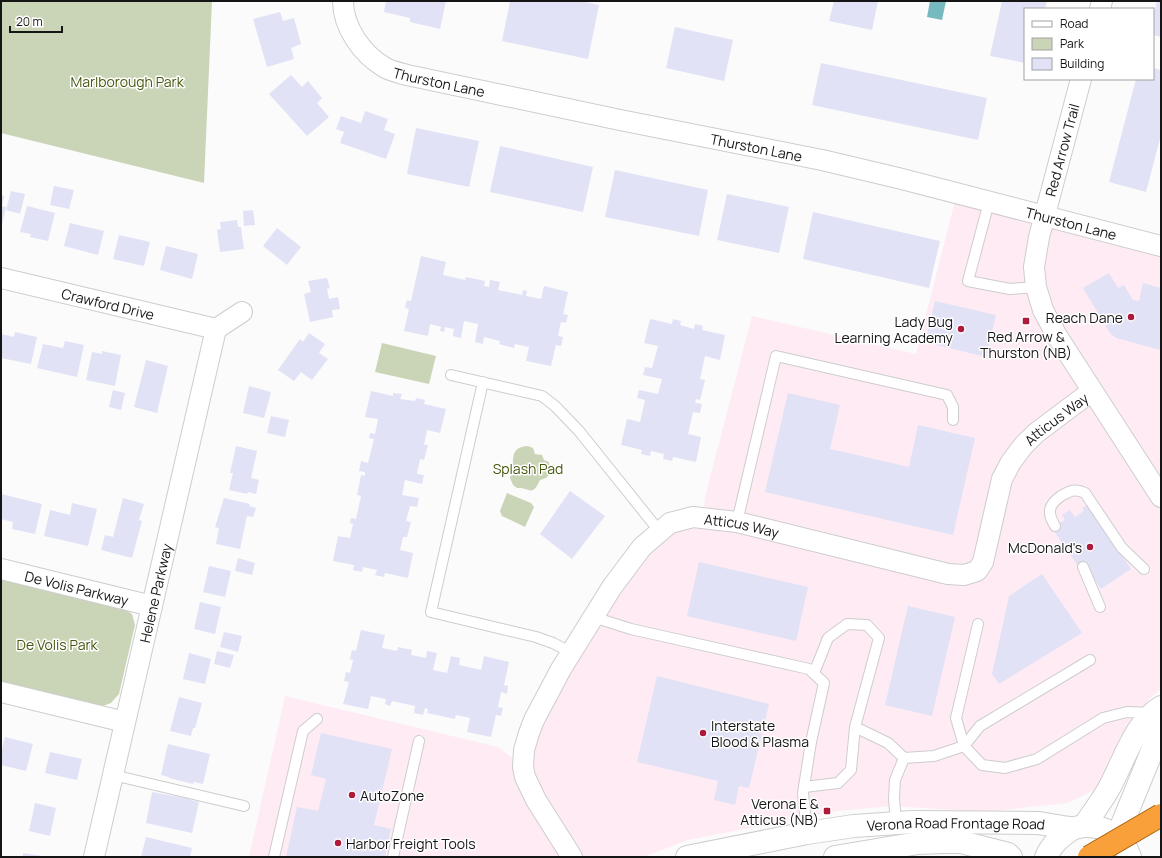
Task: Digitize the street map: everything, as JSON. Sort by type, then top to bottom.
[{"type":"highway","points":[[1088,857],[1161,815]]},
{"type":"street","name":"Thurston Lane","points":[[342,1],[345,19],[358,42],[370,57],[385,68],[407,75],[620,120],[822,160],[898,178],[1161,246]]},
{"type":"street","name":"Red Arrow Trail","points":[[1081,80],[1045,217],[1034,267],[1036,288],[1043,310],[1057,336],[1161,497]]},
{"type":"street","name":"Crawford Drive","points":[[1,278],[216,329]]},
{"type":"street","points":[[216,329],[242,312]]},
{"type":"street","name":"Helene Parkway","points":[[94,857],[216,329]]},
{"type":"street","name":"Atticus Way","points":[[572,857],[529,786],[523,767],[524,750],[534,720],[572,652],[612,587],[642,547],[670,523],[693,517],[737,522],[948,574],[964,575],[977,571],[983,562],[1002,479],[1011,462],[1036,432],[1092,391]]},
{"type":"street","name":"De Volis Parkway","points":[[1,569],[152,606]]},
{"type":"street","points":[[1,692],[125,722]]},
{"type":"street","points":[[1046,857],[1051,846],[1060,836],[1078,827],[1108,790],[1134,738],[1158,716]]},
{"type":"street","points":[[1130,857],[1127,848],[1118,837],[1158,716]]},
{"type":"street","name":"Verona Road Frontage Road","points":[[687,857],[807,833],[854,826],[896,823],[1037,823],[1078,827],[1096,826],[1107,830],[1118,837]]},
{"type":"street","name":"Verona Road Frontage Road","points":[[835,857],[918,843],[955,842],[1008,854],[1011,857]]},
{"type":"lane","points":[[989,202],[968,282],[1010,289],[1036,288]]},
{"type":"lane","points":[[737,522],[776,356],[947,395],[953,407],[953,420]]},
{"type":"lane","points":[[451,375],[542,396],[555,406],[579,431],[660,532]]},
{"type":"lane","points":[[483,382],[432,612],[536,637],[572,652]]},
{"type":"lane","points":[[1055,526],[1051,519],[1050,506],[1054,501],[1070,491],[1077,489],[1085,493],[1122,548],[1144,569]]},
{"type":"lane","points":[[1083,568],[1100,607]]},
{"type":"lane","points":[[593,617],[630,629],[809,669],[824,683],[811,742],[803,792],[807,833]]},
{"type":"lane","points":[[804,786],[838,783],[851,770],[854,727],[879,638],[867,625],[846,624],[828,638],[814,674]]},
{"type":"lane","points":[[978,624],[956,718],[964,746],[982,765],[1006,768],[1037,759],[1103,718],[1127,712],[1158,716]]},
{"type":"lane","points":[[854,727],[888,743],[904,758],[934,756],[964,746],[980,726],[1090,660]]},
{"type":"lane","points":[[274,857],[303,731],[317,719]]},
{"type":"lane","points":[[393,857],[419,741]]},
{"type":"lane","points":[[896,823],[894,798],[895,780],[904,758]]},
{"type":"lane","points":[[113,775],[244,806]]},
{"type":"shaded area","points":[[957,193],[1161,246],[1161,689],[1150,698],[1121,736],[1096,789],[1068,803],[983,812],[892,806],[838,811],[688,840],[643,857],[249,857],[285,696],[498,747],[523,766],[529,733],[658,533],[702,523],[705,497],[752,316],[916,354]]},
{"type":"green space","name":"Marlborough Park","points":[[1,1],[212,1],[204,183],[1,133]]},
{"type":"green space","points":[[382,343],[436,356],[429,384],[375,372]]},
{"type":"green space","name":"Splash Pad","points":[[528,446],[533,448],[535,454],[542,455],[544,460],[549,462],[550,469],[548,476],[540,480],[533,490],[517,488],[513,485],[510,478],[513,469],[514,453],[519,448]]},
{"type":"green space","points":[[507,493],[531,503],[534,507],[525,527],[502,516],[500,511]]},
{"type":"green space","name":"De Volis Park","points":[[1,578],[122,607],[132,614],[135,625],[119,694],[111,703],[100,707],[1,683]]},
{"type":"water","points":[[930,1],[946,1],[942,20],[927,17]]},
{"type":"building","points":[[386,1],[446,1],[440,29],[410,22],[410,18],[384,12]]},
{"type":"building","points":[[510,1],[580,1],[599,5],[588,59],[502,41]]},
{"type":"building","points":[[834,1],[878,1],[872,30],[829,21]]},
{"type":"building","points":[[1002,1],[1047,1],[1045,8],[1024,8],[1024,63],[990,56]]},
{"type":"building","points":[[1157,1],[1161,1],[1161,37],[1154,35],[1154,13]]},
{"type":"building","points":[[280,12],[283,21],[294,18],[301,44],[291,48],[294,59],[267,67],[253,19]]},
{"type":"building","points":[[675,27],[733,40],[724,81],[666,68]]},
{"type":"building","points":[[821,63],[987,98],[978,140],[812,105]]},
{"type":"building","points":[[1154,68],[1161,70],[1161,135],[1146,192],[1109,182],[1136,80],[1154,80]]},
{"type":"building","points":[[291,75],[302,87],[308,81],[322,98],[317,103],[329,117],[307,136],[269,94]]},
{"type":"building","points":[[365,111],[388,119],[384,130],[395,134],[386,159],[340,143],[344,132],[336,129],[341,116],[361,123]]},
{"type":"building","points":[[416,128],[479,141],[469,187],[407,174]]},
{"type":"building","points":[[500,146],[593,167],[583,212],[490,192]]},
{"type":"building","points":[[615,170],[708,190],[699,236],[605,217]]},
{"type":"building","points":[[54,186],[74,190],[69,209],[50,205]]},
{"type":"building","points":[[11,191],[25,194],[20,214],[6,210]]},
{"type":"building","points":[[727,194],[789,207],[779,253],[717,240]]},
{"type":"building","points":[[1,195],[4,196],[2,206],[1,205]]},
{"type":"building","points":[[1,206],[6,207],[2,224],[1,224]]},
{"type":"building","points":[[27,206],[55,213],[48,241],[30,237],[31,234],[20,232]]},
{"type":"building","points":[[253,210],[255,225],[244,226],[243,211]]},
{"type":"building","points":[[813,212],[940,241],[929,288],[803,259]]},
{"type":"building","points":[[237,220],[238,227],[241,227],[244,249],[220,252],[217,230],[221,229],[220,222]]},
{"type":"building","points":[[70,223],[104,231],[98,255],[64,246]]},
{"type":"building","points":[[277,228],[301,247],[287,265],[263,246]]},
{"type":"building","points":[[119,235],[150,242],[144,266],[113,259]]},
{"type":"building","points":[[166,246],[198,254],[192,279],[160,270]]},
{"type":"building","points":[[421,256],[446,262],[443,275],[465,280],[466,277],[485,281],[484,286],[489,287],[490,280],[500,282],[498,290],[522,295],[523,290],[527,291],[526,296],[541,299],[544,286],[568,292],[563,314],[568,315],[566,323],[561,322],[558,336],[563,337],[561,346],[556,345],[551,366],[526,361],[529,347],[515,344],[514,348],[499,344],[500,341],[484,337],[483,344],[475,342],[478,324],[464,321],[461,338],[453,336],[454,329],[445,327],[444,332],[440,331],[441,327],[430,324],[428,336],[404,331],[409,309],[405,308],[407,300],[411,301]]},
{"type":"building","name":"Reach Dane","points":[[1109,273],[1118,288],[1124,285],[1133,300],[1139,301],[1143,283],[1161,288],[1161,350],[1116,338],[1110,333],[1083,288]]},
{"type":"building","points":[[327,278],[330,288],[327,289],[329,299],[338,297],[340,309],[332,310],[333,317],[310,322],[304,294],[311,292],[308,281]]},
{"type":"building","name":"Lady Bug Learning Academy","points":[[935,301],[996,315],[986,357],[925,342]]},
{"type":"building","points":[[650,319],[672,324],[673,319],[681,321],[680,325],[694,329],[695,324],[703,326],[702,330],[725,335],[720,360],[705,356],[700,379],[705,380],[700,400],[696,399],[695,403],[702,404],[700,413],[693,412],[688,434],[701,437],[696,462],[673,457],[672,461],[663,459],[664,454],[651,451],[650,456],[641,454],[642,450],[621,445],[627,419],[640,422],[645,400],[637,398],[639,390],[658,394],[662,379],[643,375],[645,367],[652,368],[658,346],[644,343]]},
{"type":"building","points":[[15,332],[37,337],[31,364],[1,358],[1,334],[14,337]]},
{"type":"building","points":[[309,333],[325,344],[319,353],[328,359],[312,380],[301,372],[294,381],[278,370],[300,339],[303,342]]},
{"type":"building","points":[[65,341],[84,345],[77,377],[37,368],[43,344],[63,348]]},
{"type":"building","points":[[102,351],[121,355],[115,386],[86,380],[92,352],[102,354]]},
{"type":"building","points":[[146,360],[168,366],[157,413],[134,407]]},
{"type":"building","points":[[249,386],[271,392],[264,418],[243,413]]},
{"type":"building","points":[[113,390],[125,393],[121,410],[109,407]]},
{"type":"building","points":[[371,391],[393,396],[393,393],[402,394],[400,399],[415,401],[416,398],[425,400],[424,404],[446,409],[440,433],[427,430],[424,445],[428,445],[424,460],[420,459],[417,474],[424,475],[422,484],[405,480],[402,495],[419,498],[417,507],[410,506],[406,521],[411,522],[407,537],[403,537],[400,550],[413,553],[408,578],[385,573],[384,577],[375,575],[377,570],[363,567],[362,572],[353,570],[354,565],[333,561],[338,536],[350,538],[353,524],[350,523],[351,518],[356,519],[361,496],[357,495],[361,475],[365,476],[365,472],[359,471],[361,461],[368,463],[374,439],[369,438],[370,433],[375,434],[378,419],[365,417]]},
{"type":"building","points":[[788,393],[840,405],[830,449],[909,467],[918,425],[975,438],[953,535],[765,492]]},
{"type":"building","points":[[271,416],[289,420],[285,437],[267,433]]},
{"type":"building","points":[[236,446],[257,451],[251,478],[259,480],[256,494],[248,492],[247,494],[229,490],[233,473],[230,473]]},
{"type":"building","points":[[570,491],[605,516],[572,559],[540,534]]},
{"type":"building","points":[[1,494],[42,504],[35,534],[12,529],[13,522],[1,519]]},
{"type":"building","points":[[123,498],[144,504],[139,520],[142,521],[132,558],[101,550],[105,535],[113,537]]},
{"type":"building","points":[[224,498],[250,504],[249,506],[256,508],[253,517],[247,516],[240,549],[216,544],[219,528],[215,527]]},
{"type":"building","points":[[72,503],[97,509],[88,546],[44,536],[50,510],[70,515]]},
{"type":"building","name":"McDonald's","points":[[1088,505],[1131,569],[1101,589],[1085,566],[1080,569],[1052,528],[1065,520],[1062,515],[1070,510],[1075,517],[1084,511],[1082,508]]},
{"type":"building","points":[[238,558],[255,563],[252,575],[235,571]]},
{"type":"building","points":[[699,562],[808,587],[796,641],[687,616]]},
{"type":"building","points":[[209,566],[231,571],[225,597],[203,592]]},
{"type":"building","points":[[1042,574],[1082,633],[999,684],[992,674],[1009,596]]},
{"type":"building","points":[[200,602],[221,607],[215,634],[194,629]]},
{"type":"building","points":[[908,606],[955,617],[932,716],[885,705]]},
{"type":"building","points":[[361,630],[385,635],[382,648],[397,651],[398,647],[412,650],[411,655],[426,658],[427,651],[437,653],[433,670],[447,673],[451,656],[460,658],[459,665],[481,670],[484,656],[509,662],[504,685],[508,686],[507,694],[501,692],[498,707],[503,708],[501,716],[496,715],[491,737],[467,732],[470,718],[456,715],[455,719],[427,713],[428,709],[425,708],[423,715],[414,713],[415,706],[392,701],[390,706],[385,704],[386,699],[371,696],[368,709],[343,704],[349,682],[344,681],[346,672],[350,673],[353,660],[350,659],[352,650],[356,651]]},
{"type":"building","points":[[224,632],[242,636],[238,652],[220,647]]},
{"type":"building","points":[[217,651],[234,655],[230,668],[214,664]]},
{"type":"building","points":[[189,653],[211,659],[205,684],[183,679]]},
{"type":"building","name":"Interstate Blood & Plasma","points":[[657,676],[769,704],[749,788],[739,786],[735,805],[714,800],[718,781],[637,762]]},
{"type":"building","points":[[179,697],[202,703],[195,728],[193,728],[191,736],[170,731]]},
{"type":"building","points":[[321,733],[392,749],[374,825],[391,829],[385,857],[286,857],[297,807],[318,811],[326,779],[311,775]]},
{"type":"building","points":[[5,737],[33,744],[26,771],[1,765],[1,753]]},
{"type":"building","points":[[168,744],[210,754],[203,784],[194,782],[193,784],[161,775]]},
{"type":"building","points":[[50,752],[82,759],[77,780],[45,773]]},
{"type":"building","points":[[152,792],[199,802],[192,833],[146,823]]},
{"type":"building","points":[[35,803],[56,808],[50,836],[29,831]]},
{"type":"building","points":[[146,837],[192,848],[190,857],[141,857]]},
{"type":"building","points":[[23,853],[42,856],[42,857],[23,857]]},
{"type":"place","name":"Reach Dane","points":[[1131,317]]},
{"type":"place","name":"Red Arrow & Thurston (NB)","points":[[1026,321]]},
{"type":"place","name":"Lady Bug Learning Academy","points":[[961,329]]},
{"type":"place","name":"McDonald's","points":[[1090,547]]},
{"type":"place","name":"Interstate Blood & Plasma","points":[[703,733]]},
{"type":"place","name":"AutoZone","points":[[352,795]]},
{"type":"place","name":"Verona E & Atticus (NB)","points":[[827,811]]},
{"type":"place","name":"Harbor Freight Tools","points":[[338,843]]}]
